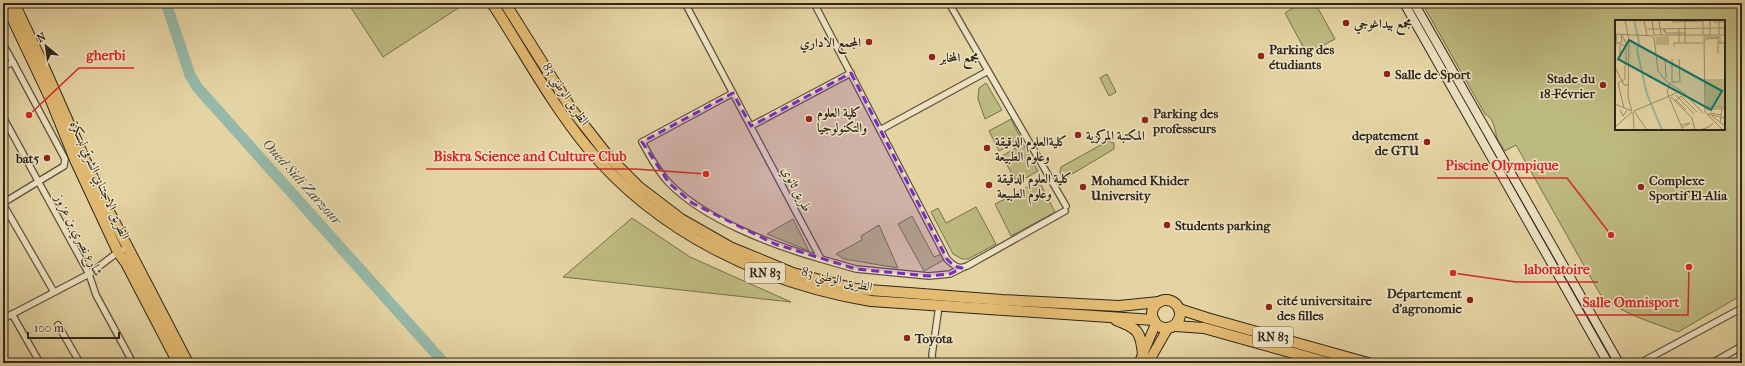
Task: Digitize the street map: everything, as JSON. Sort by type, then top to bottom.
[{"type":"highway","name":"الطريق الاجتنابي الشرقي لبسكرة","points":[[5,3],[50,98],[76,162],[122,250],[188,363]]},
{"type":"highway","name":"الطريق الاجتنابي الشرقي لبسكرة","points":[[14,3],[40,58],[97,188],[126,263],[178,363]]},
{"type":"highway","name":"الطريق الوطني 83","points":[[492,3],[549,93],[584,143],[612,175],[652,210],[674,226],[729,257],[774,276],[808,288],[836,295],[872,301],[1111,318],[1137,318],[1155,321]]},
{"type":"highway","name":"الطريق الوطني 83","points":[[505,3],[572,110],[609,157],[639,187],[681,219],[730,247],[793,273],[856,289],[1002,300],[1119,306],[1159,302]]},
{"type":"highway","points":[[1166,300],[1172,301],[1179,309],[1180,319],[1171,327],[1161,327],[1155,321],[1152,312],[1159,302],[1166,300]]},
{"type":"highway","name":"RN 83","points":[[1179,309],[1368,363]]},
{"type":"highway","points":[[1111,318],[1132,326],[1137,331],[1142,340],[1143,360]]},
{"type":"highway","name":"RN 83","points":[[1171,327],[1204,328],[1328,363]]},
{"type":"main road","points":[[1404,3],[1608,363]]},
{"type":"main road","points":[[1414,3],[1619,363]]},
{"type":"main road","points":[[1143,360],[1155,321]]},
{"type":"main road","points":[[1143,360],[1171,327]]},
{"type":"street","name":"طريق ثانوي","points":[[685,3],[821,259]]},
{"type":"street","points":[[814,3],[947,259],[954,266],[962,268]]},
{"type":"street","points":[[733,93],[642,142],[656,168],[692,203],[734,226],[775,244],[856,269],[929,276],[950,274],[1065,208],[949,3]]},
{"type":"street","points":[[3,44],[66,159],[64,166],[3,203],[54,292]]},
{"type":"street","points":[[3,67],[13,62]]},
{"type":"street","points":[[880,130],[988,71]]},
{"type":"street","points":[[751,126],[851,73]]},
{"type":"street","name":"شارع نصري بن عزوز","points":[[3,117],[5,125],[39,182],[89,274],[96,295],[133,363]]},
{"type":"street","points":[[3,319],[89,274],[122,250]]},
{"type":"street","points":[[933,363],[932,355],[939,306]]},
{"type":"street","points":[[1640,363],[1742,308]]},
{"type":"street","points":[[12,314],[40,363]]},
{"type":"street","points":[[58,325],[80,363]]},
{"type":"street","points":[[1717,362],[1742,346]]},
{"type":"street","points":[[1653,357],[1656,363]]},
{"type":"highlighted area","points":[[851,73],[947,259],[954,266],[962,268],[950,274],[929,276],[856,269],[775,244],[692,203],[669,183],[642,142],[733,93],[751,126]]},
{"type":"shaded area","points":[[348,3],[466,3],[383,57]]},
{"type":"shaded area","points":[[1301,3],[1315,3],[1335,39],[1307,54],[1285,13]]},
{"type":"shaded area","name":"Complexe Sportif El-Alia","points":[[1422,3],[1742,3],[1742,295],[1678,332],[1637,317],[1608,301],[1600,294],[1516,145],[1505,151],[1497,138],[1494,125],[1485,114]]},
{"type":"shaded area","points":[[1107,74],[1116,92],[1109,96],[1100,78]]},
{"type":"shaded area","points":[[986,83],[1002,110],[985,119],[978,99],[979,88]]},
{"type":"shaded area","points":[[1011,119],[1021,139],[999,151],[989,131]]},
{"type":"shaded area","points":[[1108,141],[1114,143],[1114,149],[1067,177],[1061,176],[1061,167]]},
{"type":"shaded area","points":[[1023,144],[1038,171],[1017,183],[1002,156]]},
{"type":"shaded area","points":[[1039,181],[1055,212],[1011,236],[995,204]]},
{"type":"shaded area","points":[[976,207],[996,244],[968,259],[962,259],[953,254],[931,212],[938,208],[946,223]]},
{"type":"shaded area","points":[[912,216],[934,257],[941,254],[944,260],[924,271],[898,224]]},
{"type":"shaded area","points":[[632,218],[690,257],[791,302],[563,277]]},
{"type":"shaded area","points":[[793,219],[809,251],[767,234]]},
{"type":"shaded area","points":[[879,225],[898,268],[844,259],[836,254],[862,240],[861,236]]},
{"type":"waterway","name":"Oued Sidi Zarzour","points":[[166,3],[190,75],[197,87],[444,363]]},
{"type":"place","name":"مجمع بيداغوجي","points":[[1346,23]]},
{"type":"place","name":"المجمع الاداري","points":[[869,42]]},
{"type":"place","name":"Parking des étudiants","points":[[1261,56]]},
{"type":"place","name":"مجمع المخابر","points":[[932,57]]},
{"type":"place","name":"Salle de Sport","points":[[1387,74]]},
{"type":"place","name":"Stade du 18-Février","points":[[1603,85]]},
{"type":"place","name":"gherbi","points":[[29,115]]},
{"type":"place","name":"كلية العلوم والتكنولوجيا","points":[[809,119]]},
{"type":"place","name":"Parking des professeurs","points":[[1145,120]]},
{"type":"place","name":"المكتبة المركزية","points":[[1078,135]]},
{"type":"place","name":"depatement de GTU","points":[[1427,142]]},
{"type":"place","name":"كليةالعلوم الدقيقة وعلوم الطبيعة","points":[[987,148]]},
{"type":"place","name":"bat5","points":[[47,158]]},
{"type":"place","name":"Biskra Science and Culture Club","points":[[706,174]]},
{"type":"place","name":"كلية العلوم الدقيقة وعلوم الطبيعة","points":[[989,185]]},
{"type":"place","name":"Mohamed Khider University","points":[[1083,187]]},
{"type":"place","name":"Complexe Sportif El-Alia","points":[[1641,187]]},
{"type":"place","name":"Students parking","points":[[1167,225]]},
{"type":"place","name":"Piscine Olympique","points":[[1611,235]]},
{"type":"place","name":"Salle Omnisport","points":[[1689,267]]},
{"type":"place","name":"laboratoire","points":[[1453,273]]},
{"type":"place","name":"Département d'agronomie","points":[[1470,300]]},
{"type":"place","name":"cité universitaire des filles","points":[[1269,307]]},
{"type":"place","name":"Toyota","points":[[907,338]]}]
